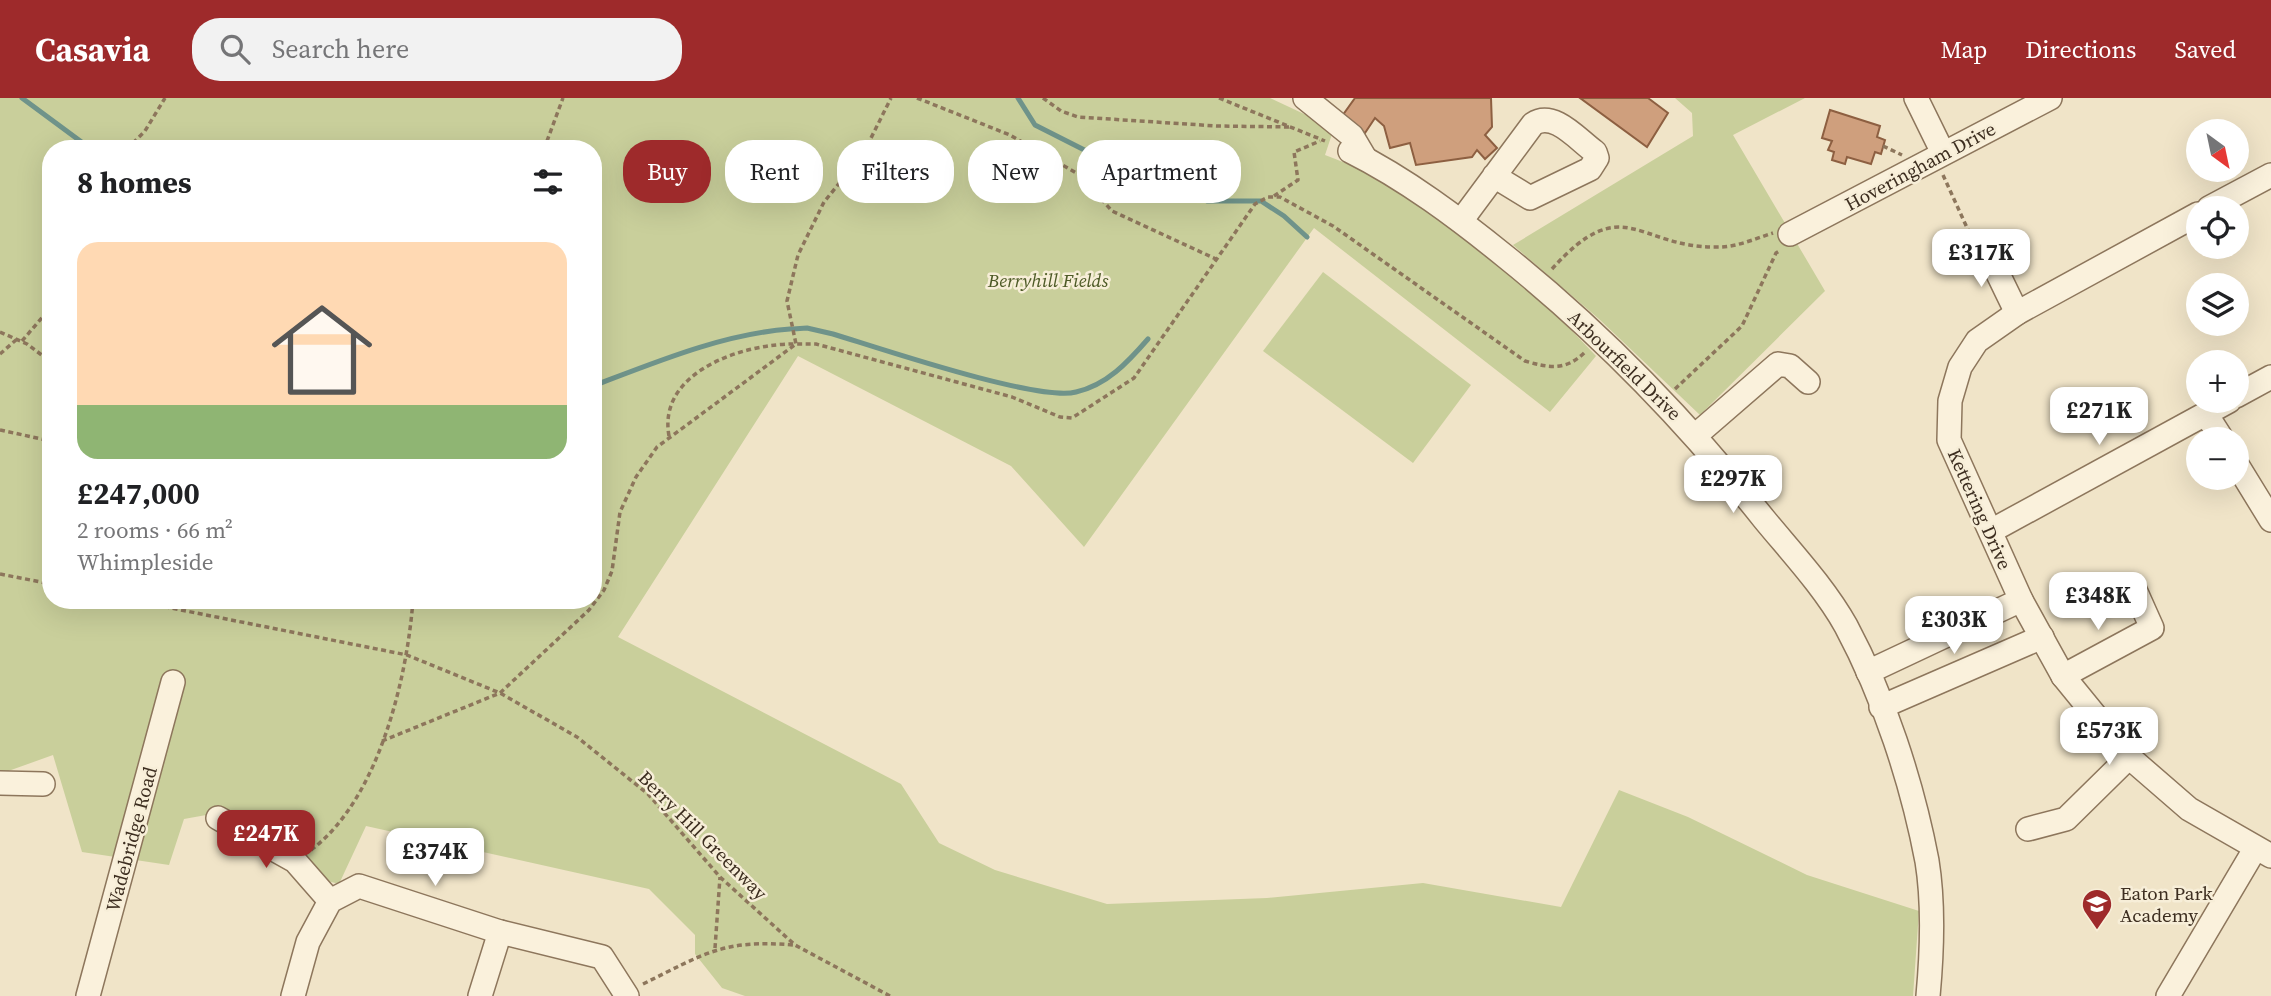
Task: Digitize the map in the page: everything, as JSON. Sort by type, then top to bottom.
[{"type":"street","points":[[1305,98],[1353,136],[1357,155]]},
{"type":"street","points":[[1916,98],[1939,155]]},
{"type":"street","name":"Hoveringham Drive","points":[[1790,233],[2050,98]]},
{"type":"street","name":"Arbourfield Drive","points":[[1357,155],[1461,221],[1600,337],[1696,435],[1814,580],[1844,624],[1868,673],[1901,762],[1927,863],[1931,959],[1928,996]]},
{"type":"street","points":[[2232,196],[2271,175]]},
{"type":"street","points":[[1461,221],[1494,176]]},
{"type":"street","name":"Kettering Drive","points":[[2186,221],[2017,313],[1977,341],[1960,367],[1950,401],[1949,440],[2021,600],[2063,676],[2129,757],[2189,809],[2263,853]]},
{"type":"street","points":[[1983,245],[2017,313]]},
{"type":"street","points":[[1696,435],[1778,364],[1790,366],[1808,382]]},
{"type":"street","points":[[2249,389],[2271,377]]},
{"type":"street","points":[[1991,531],[2206,414],[2214,427]]},
{"type":"street","points":[[2249,484],[2271,520]]},
{"type":"street","points":[[2063,676],[2152,628],[2135,590]]},
{"type":"street","points":[[1868,673],[2021,600]]},
{"type":"street","points":[[1881,707],[2042,637]]},
{"type":"street","name":"Wadebridge Road","points":[[88,996],[173,682]]},
{"type":"street","points":[[2028,830],[2066,818],[2129,757]]},
{"type":"street","points":[[0,783],[43,784]]},
{"type":"street","points":[[218,818],[295,861],[330,901]]},
{"type":"street","points":[[2168,996],[2263,853]]},
{"type":"street","points":[[293,996],[308,942],[330,901],[359,886],[500,932],[602,957],[626,994]]},
{"type":"street","points":[[480,996],[500,932]]},
{"type":"path","points":[[136,140],[145,131],[165,98]]},
{"type":"path","points":[[547,140],[563,98]]},
{"type":"path","points":[[796,344],[788,301],[798,255],[824,202],[863,154],[891,98]]},
{"type":"path","points":[[917,98],[1010,135],[1080,175],[1112,211],[1216,259]]},
{"type":"path","points":[[1043,98],[1061,111],[1077,117],[1217,126],[1292,127]]},
{"type":"path","points":[[1219,98],[1357,155]]},
{"type":"path","points":[[669,438],[670,411],[677,391],[692,375],[745,351],[766,345],[816,344],[1012,397],[1060,417],[1072,418],[1134,378],[1255,204],[1272,197],[1298,180],[1294,152],[1322,140]]},
{"type":"path","points":[[1939,155],[1972,239],[1983,245]]},
{"type":"path","points":[[1272,197],[1280,197],[1333,226],[1525,361],[1548,368],[1563,367],[1579,358],[1600,337]]},
{"type":"path","points":[[1538,284],[1567,252],[1608,227],[1623,225],[1683,243],[1715,247],[1742,244],[1780,230],[1790,233],[1788,245],[1776,253],[1742,326],[1720,350],[1662,399]]},
{"type":"path","points":[[0,354],[20,340],[42,317]]},
{"type":"path","points":[[0,332],[20,340],[42,356]]},
{"type":"path","points":[[602,593],[612,571],[620,512],[636,477],[657,447],[796,344]]},
{"type":"path","points":[[0,430],[42,440]]},
{"type":"path","points":[[0,574],[42,582]]},
{"type":"path","name":"Berry Hill Greenway","points":[[176,609],[407,655],[500,693],[577,737],[648,794],[720,877],[795,945],[890,996]]},
{"type":"path","points":[[295,861],[327,838],[362,788],[382,741],[407,655],[412,609]]},
{"type":"path","points":[[382,741],[500,693],[590,609]]},
{"type":"path","points":[[715,948],[720,877]]},
{"type":"path","points":[[626,994],[715,948],[753,942],[795,945]]},
{"type":"green space","name":"Berryhill Fields","points":[[0,98],[1270,98],[1334,128],[1325,155],[1363,171],[1436,214],[1505,267],[1596,356],[1550,412],[1314,228],[1084,547],[1011,466],[798,356],[618,637],[901,784],[939,843],[995,870],[1107,904],[1267,898],[1423,883],[1561,907],[1619,790],[1688,817],[1807,875],[1919,911],[1913,996],[745,996],[722,988],[695,954],[695,935],[649,889],[366,826],[339,884],[316,878],[286,839],[234,810],[184,819],[169,865],[82,852],[53,755],[0,774]]},
{"type":"green space","points":[[1675,98],[1805,98],[1733,135],[1825,291],[1700,415],[1599,319],[1513,245],[1693,136],[1692,113]]},
{"type":"green space","points":[[1323,272],[1471,385],[1413,463],[1263,351]]},
{"type":"building","points":[[1355,98],[1491,98],[1492,127],[1485,135],[1497,148],[1485,159],[1477,150],[1472,157],[1416,165],[1410,143],[1390,148],[1384,126],[1375,118],[1365,133],[1340,119]]},
{"type":"building","points":[[1580,98],[1648,98],[1668,113],[1647,147]]},
{"type":"building","points":[[1830,110],[1880,126],[1877,137],[1885,140],[1881,154],[1875,152],[1871,164],[1847,157],[1845,164],[1832,160],[1834,152],[1828,150],[1832,141],[1822,138]]},
{"type":"waterway","points":[[22,98],[79,140]]},
{"type":"waterway","points":[[1018,98],[1035,125],[1116,166],[1207,201],[1261,201],[1284,216],[1307,237]]},
{"type":"waterway","points":[[793,329],[807,328],[833,334],[995,382],[1057,393],[1076,392],[1098,384],[1125,364],[1148,339]]},
{"type":"waterway","points":[[602,383],[715,343],[790,329]]},
{"type":"place","name":"Eaton Park Academy","points":[[2097,931]]}]
